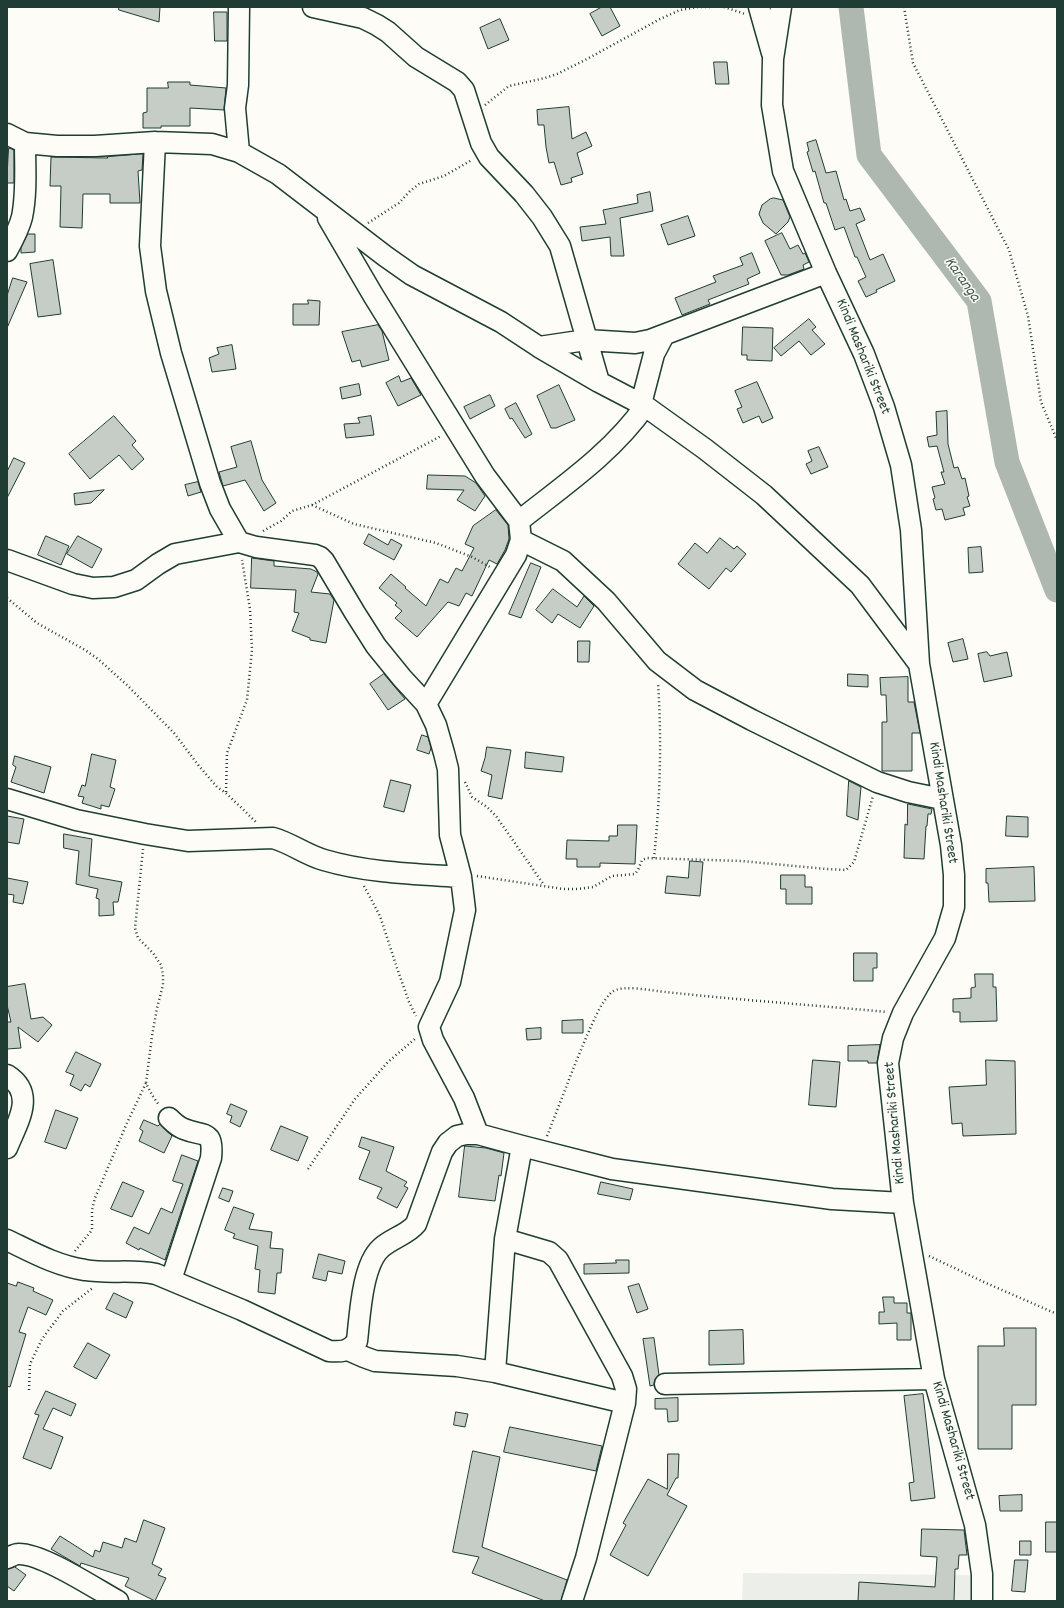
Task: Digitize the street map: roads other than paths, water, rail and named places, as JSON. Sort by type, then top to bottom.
[{"type":"street","points":[[239,7],[238,85],[234,108],[239,152]]},
{"type":"street","points":[[313,7],[363,18],[388,32],[416,57],[457,82],[464,90],[481,143],[489,157],[524,194],[542,217],[560,246],[599,382]]},
{"type":"street","points":[[759,7],[773,58]]},
{"type":"street","name":"Kindi Mashariki Street","points":[[782,7],[773,58],[772,105],[783,171],[826,273],[864,354],[884,407],[901,466],[911,530],[919,664],[951,845],[954,875],[954,907],[945,938],[903,1013],[893,1038],[888,1063],[903,1203],[934,1380],[975,1525],[982,1574],[982,1601]]},
{"type":"street","points":[[7,134],[25,142],[65,146],[95,146],[155,142],[212,144],[239,152],[278,174],[412,275],[501,322],[539,347],[599,382],[643,405],[705,449],[764,495],[860,585],[919,664]]},
{"type":"street","points":[[7,251],[17,234],[22,217],[25,142]]},
{"type":"street","points":[[155,142],[150,246],[156,291],[172,353],[210,483],[224,516],[239,542]]},
{"type":"street","points":[[324,210],[373,296],[520,530],[563,561],[606,601],[657,661],[695,690],[877,782],[908,792],[942,799]]},
{"type":"street","points":[[539,347],[586,340],[635,343],[650,340],[826,273]]},
{"type":"street","points":[[426,704],[516,555],[520,530],[579,474],[620,438],[643,405],[654,354],[664,335]]},
{"type":"street","points":[[7,560],[73,584],[93,588],[114,587],[136,580],[175,554],[239,542],[256,547],[320,557],[328,567],[376,646],[402,678],[426,704],[436,724],[448,769],[450,836],[460,874],[465,910],[450,982],[426,1029],[464,1098],[478,1134]]},
{"type":"street","points":[[7,799],[76,820],[145,834],[188,841],[273,838],[284,841],[322,860],[352,867],[409,874],[460,874]]},
{"type":"street","points":[[7,1075],[21,1088],[23,1101],[21,1113],[7,1148]]},
{"type":"street","points":[[169,1118],[183,1129],[205,1134],[210,1138],[212,1143],[209,1165],[171,1280]]},
{"type":"street","points":[[7,1240],[63,1265],[85,1270],[143,1271],[171,1280],[242,1310],[329,1351],[340,1352],[348,1350],[357,1341],[365,1282],[369,1265],[374,1255],[382,1247],[411,1230],[416,1224],[442,1152],[448,1142],[457,1136],[478,1134],[612,1169],[832,1199],[903,1203]]},
{"type":"street","points":[[495,1372],[505,1239],[522,1146]]},
{"type":"street","points":[[505,1239],[549,1252],[558,1260],[622,1376],[626,1389],[625,1403],[586,1558],[572,1601]]},
{"type":"street","points":[[348,1350],[364,1357],[376,1360],[457,1366],[495,1372],[625,1403]]},
{"type":"street","points":[[665,1384],[934,1380]]},
{"type":"street","points":[[7,1558],[17,1554],[27,1555],[50,1563],[118,1601]]},
{"type":"waterway","name":"Karanga","points":[[851,7],[869,155],[979,301],[1007,462],[1057,590]]}]
